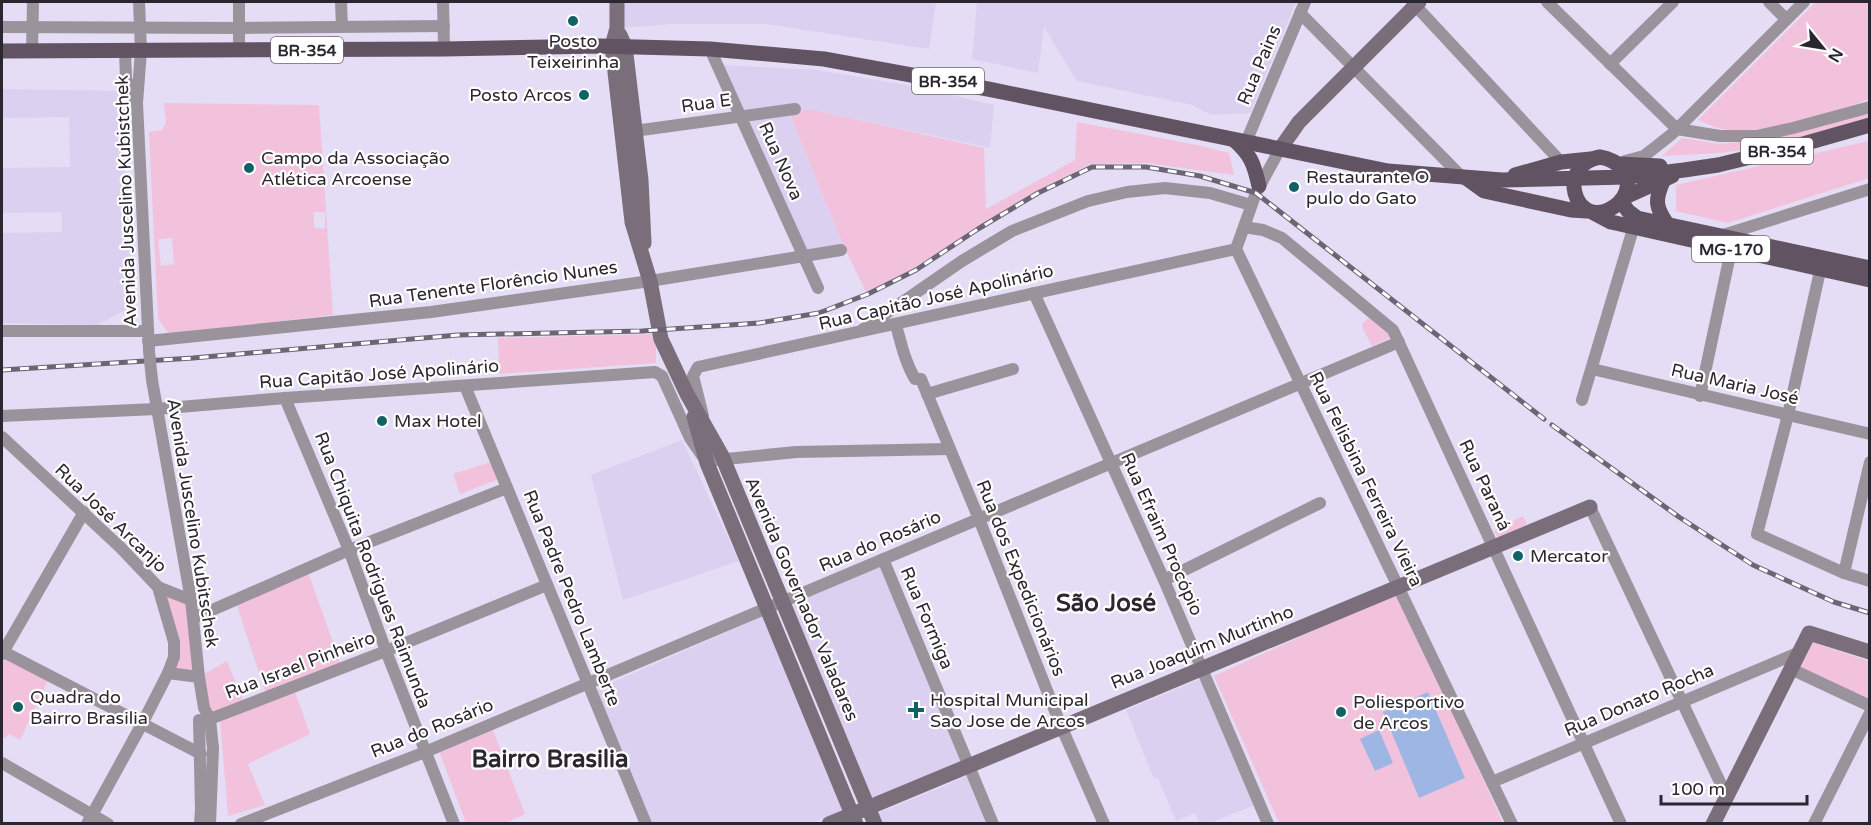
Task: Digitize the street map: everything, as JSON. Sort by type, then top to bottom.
[{"type":"main road","name":"BR-354","points":[[2,51],[444,50],[618,46],[710,49],[824,59],[988,89],[1388,171],[1502,180],[1574,179],[1623,170],[1684,170],[1718,165],[1797,146],[1869,125]]},
{"type":"main road","points":[[1240,141],[1254,163],[1260,186]]},
{"type":"main road","points":[[1502,180],[1561,162],[1600,157],[1610,158],[1623,170],[1627,188],[1622,200]]},
{"type":"main road","points":[[1591,159],[1580,167],[1574,179],[1574,191],[1579,203],[1591,212]]},
{"type":"main road","points":[[1464,177],[1484,191],[1571,210],[1605,212],[1622,200],[1684,170]]},
{"type":"main road","points":[[1663,180],[1657,195],[1658,209],[1667,224]]},
{"type":"main road","points":[[1622,200],[1636,222]]},
{"type":"main road","name":"MG-170","points":[[1591,212],[1611,222],[1667,224],[1729,241]]},
{"type":"main road","name":"MG-170","points":[[1636,222],[1822,263],[1869,280]]},
{"type":"main road","name":"MG-170","points":[[1822,263],[1869,268]]},
{"type":"street","points":[[32,51],[33,2]]},
{"type":"street","points":[[139,2],[141,51]]},
{"type":"street","points":[[239,2],[239,51]]},
{"type":"street","points":[[341,2],[342,27]]},
{"type":"street","points":[[443,2],[444,50]]},
{"type":"street","name":"Avenida Governador Valadares","points":[[616,2],[618,46],[628,131],[632,222],[650,281],[661,339],[687,394],[704,421],[723,460],[874,824]]},
{"type":"street","points":[[1547,2],[1677,129],[1720,136],[1756,136],[1869,106]]},
{"type":"street","points":[[1610,64],[1673,2]]},
{"type":"street","points":[[1769,2],[1786,19]]},
{"type":"street","points":[[1623,170],[1677,129],[1804,2]]},
{"type":"street","points":[[1236,249],[1260,186],[1280,149],[1299,122],[1415,3],[1561,162]]},
{"type":"street","points":[[1303,7],[1354,67],[1464,177]]},
{"type":"street","name":"Rua Pains","points":[[1240,141],[1303,7]]},
{"type":"street","points":[[2,27],[444,26]]},
{"type":"street","name":"Rua Nova","points":[[710,49],[818,288]]},
{"type":"street","points":[[125,51],[126,79],[137,103]]},
{"type":"street","name":"Avenida Juscelino Kubistchek","points":[[141,51],[137,103],[148,341],[152,380]]},
{"type":"street","name":"Rua E","points":[[628,131],[795,109]]},
{"type":"street","points":[[857,334],[962,261],[1012,231],[1088,201],[1127,192],[1165,188],[1209,193],[1251,205]]},
{"type":"street","points":[[1700,396],[1729,241],[1869,189]]},
{"type":"street","points":[[1582,400],[1636,222]]},
{"type":"street","name":"Rua Paraná","points":[[1244,227],[1263,230],[1282,238],[1393,330],[1621,824]]},
{"type":"street","name":"Rua Capitão José Apolinário","points":[[704,421],[693,376],[698,367],[857,334],[1236,249]]},
{"type":"street","name":"Rua Felisbina Ferreira Vieira","points":[[1236,249],[1512,824]]},
{"type":"street","name":"Rua Tenente Florêncio Nunes","points":[[2,331],[148,341],[431,312],[650,281],[841,250]]},
{"type":"street","points":[[1822,263],[1788,415],[1757,534],[1844,573],[1869,581]]},
{"type":"street","name":"Rua Efraim Procópio","points":[[1034,293],[1164,580],[1268,824]]},
{"type":"street","points":[[912,321],[906,317],[904,309],[914,295]]},
{"type":"street","name":"Rua dos Expedicionários","points":[[896,325],[912,374],[915,379],[921,379],[1061,726],[1104,824]]},
{"type":"street","name":"Rua do Rosário","points":[[241,824],[425,752],[1399,342]]},
{"type":"street","points":[[927,394],[1013,369]]},
{"type":"street","name":"Rua Maria José","points":[[1592,369],[1869,434]]},
{"type":"street","name":"Rua Capitão José Apolinário","points":[[2,416],[156,409],[655,372],[662,376],[690,438],[706,461]]},
{"type":"street","name":"Avenida Juscelino Kubitschek","points":[[152,380],[194,618],[205,723],[213,759],[210,824]]},
{"type":"street","name":"Rua Padre Pedro Lamberte","points":[[465,386],[646,824]]},
{"type":"street","name":"Avenida Governador Valadares","points":[[687,394],[706,461],[854,819]]},
{"type":"street","name":"Rua Chiquita Rodrigues Raimunda","points":[[285,398],[350,550],[386,651],[454,824]]},
{"type":"street","name":"Rua José Arcanjo","points":[[2,437],[122,548],[158,587],[174,642],[174,657],[168,673],[90,819]]},
{"type":"street","points":[[706,461],[796,452],[949,449]]},
{"type":"street","points":[[1844,573],[1869,462]]},
{"type":"street","points":[[194,618],[350,550],[507,488]]},
{"type":"street","points":[[1164,580],[1320,503]]},
{"type":"street","points":[[1590,507],[1727,796]]},
{"type":"street","name":"Rua Joaquim Murtinho","points":[[829,824],[854,819],[868,807],[1590,507]]},
{"type":"street","points":[[84,512],[2,652],[201,754]]},
{"type":"street","name":"Rua Formiga","points":[[883,559],[993,824]]},
{"type":"street","name":"Rua Israel Pinheiro","points":[[205,723],[547,585]]},
{"type":"street","points":[[158,587],[191,600]]},
{"type":"street","points":[[1713,824],[1809,633],[1869,652]]},
{"type":"street","name":"Rua Donato Rocha","points":[[1492,782],[1800,652]]},
{"type":"street","points":[[1791,669],[1869,706]]},
{"type":"street","points":[[168,673],[199,677]]},
{"type":"street","points":[[1814,824],[1869,713]]},
{"type":"street","name":"Avenida Juscelino Kubitschek","points":[[200,824],[201,754],[205,723]]},
{"type":"street","points":[[2,764],[90,819],[108,824]]},
{"type":"shaded area","points":[[621,2],[936,2],[929,49],[766,24],[673,24],[621,28]]},
{"type":"shaded area","points":[[977,2],[1296,2],[1250,113],[1211,115],[1192,105],[1077,81],[1044,27],[1038,73],[972,59]]},
{"type":"shaded area","points":[[1816,2],[1869,2],[1869,99],[1820,116],[1761,129],[1725,129],[1698,120]]},
{"type":"shaded area","points":[[722,65],[817,70],[912,86],[994,105],[990,148],[810,109],[798,113],[744,114]]},
{"type":"shaded area","points":[[2,89],[120,91],[135,305],[97,325],[2,323],[2,233],[62,232],[62,212],[2,213],[2,168],[70,167],[69,117],[2,118]]},
{"type":"shaded area","points":[[164,103],[319,105],[333,315],[169,334],[158,319],[149,132],[162,130],[166,122]],"holes":[[[314,212],[325,212],[325,229],[314,228]],[[172,238],[174,264],[161,266],[158,239]]]},
{"type":"shaded area","points":[[810,109],[984,148],[986,209],[1075,160],[1077,122],[1229,153],[1234,175],[1146,163],[1090,164],[1037,191],[912,269],[866,292],[843,245],[791,117],[793,114]]},
{"type":"shaded area","points":[[1869,111],[1869,119],[1766,147],[1720,153],[1662,156],[1682,138],[1720,144],[1765,139]]},
{"type":"shaded area","points":[[793,114],[791,117],[843,245],[805,254],[747,119]]},
{"type":"shaded area","points":[[1869,141],[1869,178],[1728,223],[1676,211],[1676,185]]},
{"type":"shaded area","points":[[1369,318],[1392,337],[1372,346],[1362,327]]},
{"type":"shaded area","points":[[656,334],[656,363],[499,374],[498,338]]},
{"type":"shaded area","points":[[682,440],[739,561],[623,600],[591,475]]},
{"type":"shaded area","points":[[491,462],[499,479],[460,494],[453,474]]},
{"type":"shaded area","points":[[1523,516],[1527,524],[1498,539],[1494,531]]},
{"type":"shaded area","points":[[880,567],[963,761],[873,800],[787,604]]},
{"type":"shaded area","points":[[307,569],[342,668],[267,697],[235,600]]},
{"type":"shaded area","points":[[158,587],[191,600],[199,677],[168,673],[174,654]]},
{"type":"shaded area","name":"Poliesportivo de Arcos","points":[[1398,592],[1503,823],[1279,823],[1214,676]]},
{"type":"shaded area","points":[[762,617],[844,810],[813,823],[652,823],[595,690]]},
{"type":"shaded area","points":[[1812,642],[1869,661],[1869,703],[1797,668]]},
{"type":"shaded area","name":"Quadra do Bairro Brasilia","points":[[5,657],[48,680],[20,740],[9,734],[5,738],[2,736],[2,664]]},
{"type":"shaded area","points":[[227,661],[245,706],[210,719],[199,677]]},
{"type":"shaded area","points":[[1203,678],[1255,805],[1210,823],[1199,823],[1195,813],[1176,821],[1158,778],[1154,779],[1126,710]]},
{"type":"shaded area","points":[[295,692],[310,734],[248,764],[265,805],[228,816],[220,719]]},
{"type":"shaded area","points":[[493,730],[525,814],[506,823],[466,823],[439,751]]},
{"type":"shaded area","points":[[968,776],[988,823],[881,823],[876,814]]},
{"type":"water","points":[[1428,692],[1465,778],[1419,798],[1383,712]]},
{"type":"water","points":[[1379,730],[1393,763],[1375,771],[1360,739]]},
{"type":"railway","points":[[2,370],[193,358],[458,335],[642,331],[759,323],[819,313],[868,294],[916,270],[1038,193],[1092,167],[1146,167],[1200,176],[1256,193],[1544,419]]},
{"type":"railway","points":[[1552,425],[1679,517],[1753,565],[1834,602],[1870,613]]},
{"type":"place","name":"Posto Teixeirinha","points":[[573,21]]},
{"type":"place","name":"Posto Arcos","points":[[584,95]]},
{"type":"place","name":"Campo da Associação Atlética Arcoense","points":[[249,168]]},
{"type":"place","name":"Restaurante O pulo do Gato","points":[[1294,187]]},
{"type":"place","name":"Max Hotel","points":[[382,421]]},
{"type":"place","name":"Mercator","points":[[1518,556]]},
{"type":"place","name":"Quadra do Bairro Brasilia","points":[[18,707]]},
{"type":"place","name":"Hospital Municipal Sao Jose de Arcos","points":[[916,710]]},
{"type":"place","name":"Poliesportivo de Arcos","points":[[1341,712]]},
{"type":"district","name":"São José","points":[[1106,603]]},
{"type":"district","name":"Bairro Brasilia","points":[[550,759]]}]
